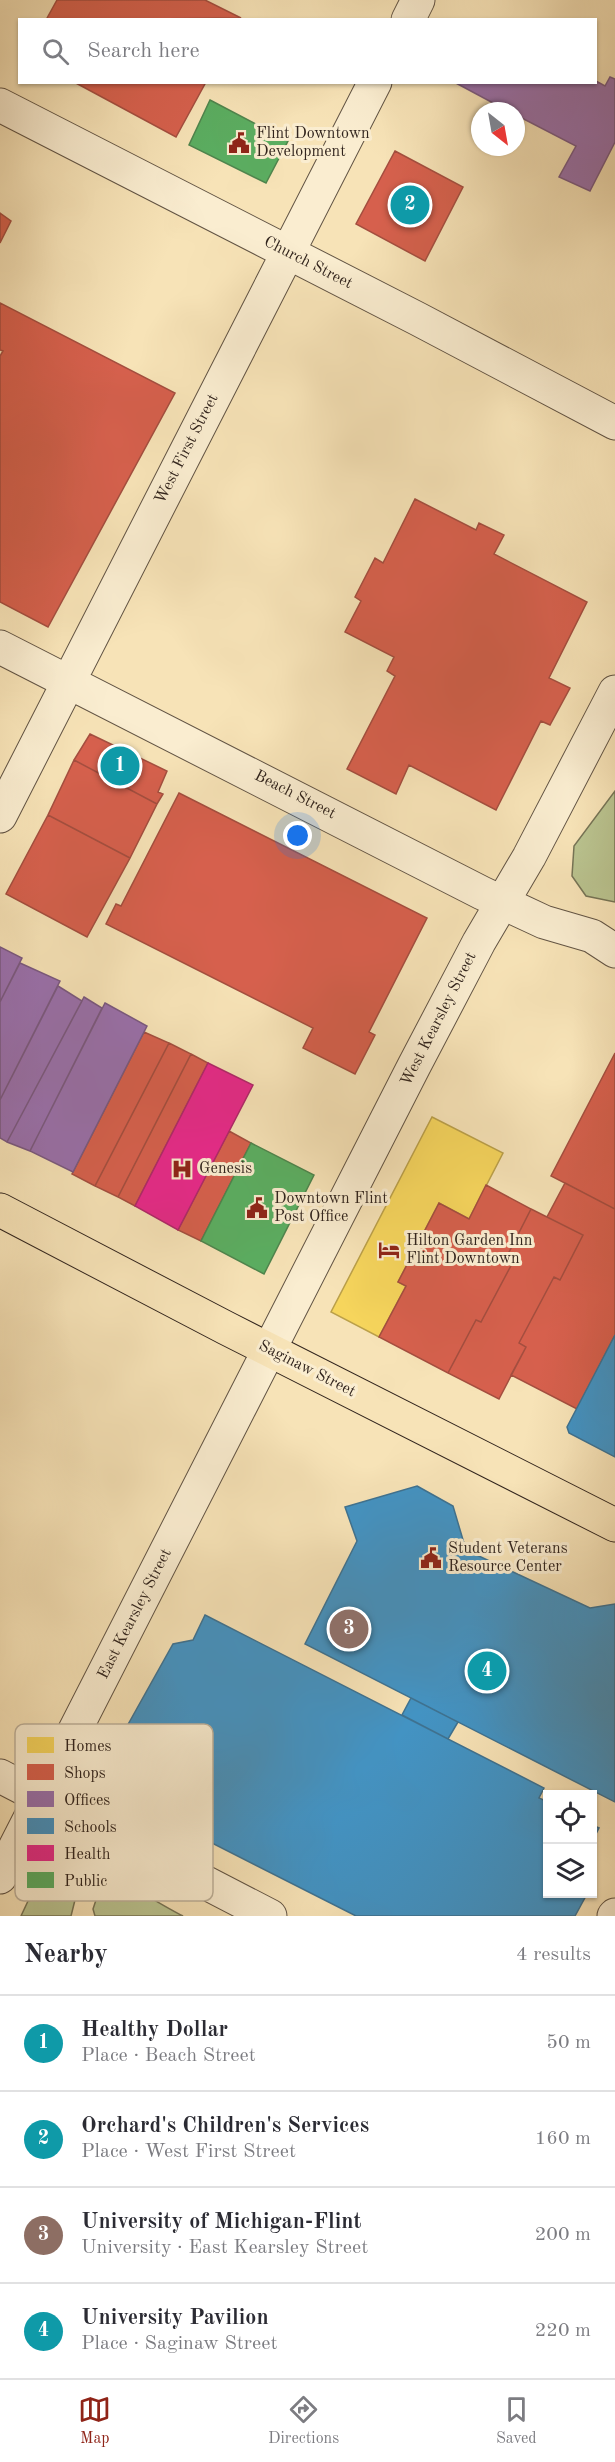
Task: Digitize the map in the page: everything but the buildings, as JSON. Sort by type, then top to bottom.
[{"type":"main road","name":"Saginaw Street","points":[[0,1210],[269,1350],[615,1525]]},
{"type":"street","points":[[409,18],[418,0]]},
{"type":"street","name":"West First Street","points":[[0,816],[374,84]]},
{"type":"street","name":"Church Street","points":[[0,105],[615,423]]},
{"type":"street","name":"Beach Street","points":[[0,647],[502,902],[550,924],[607,940]]},
{"type":"street","name":"West Kearsley Street","points":[[269,1350],[414,1066],[529,856],[615,692]]},
{"type":"street","name":"East Kearsley Street","points":[[78,1724],[269,1350]]},
{"type":"street","points":[[0,1776],[15,1784]]},
{"type":"street","name":"East Kearsley Street","points":[[0,1877],[15,1848]]},
{"type":"street","points":[[213,1886],[270,1916]]},
{"type":"green space","points":[[615,791],[615,902],[586,896],[572,876],[574,846]]},
{"type":"green space","points":[[28,1901],[75,1901],[71,1916],[21,1916]]},
{"type":"green space","points":[[96,1901],[156,1901],[183,1916],[95,1916],[93,1909]]},
{"type":"place","name":"Flint Downtown Development","points":[[239,143]]},
{"type":"place","name":"Orchard's Children's Services","points":[[410,205]]},
{"type":"place","name":"Healthy Dollar","points":[[120,766]]},
{"type":"place","name":"Genesis","points":[[182,1169]]},
{"type":"place","name":"Downtown Flint Post Office","points":[[257,1208]]},
{"type":"place","name":"Hilton Garden Inn Flint Downtown","points":[[389,1250]]},
{"type":"place","name":"Student Veterans Resource Center","points":[[431,1558]]},
{"type":"place","name":"University of Michigan-Flint","points":[[349,1629]]},
{"type":"place","name":"University Pavilion","points":[[487,1671]]}]
